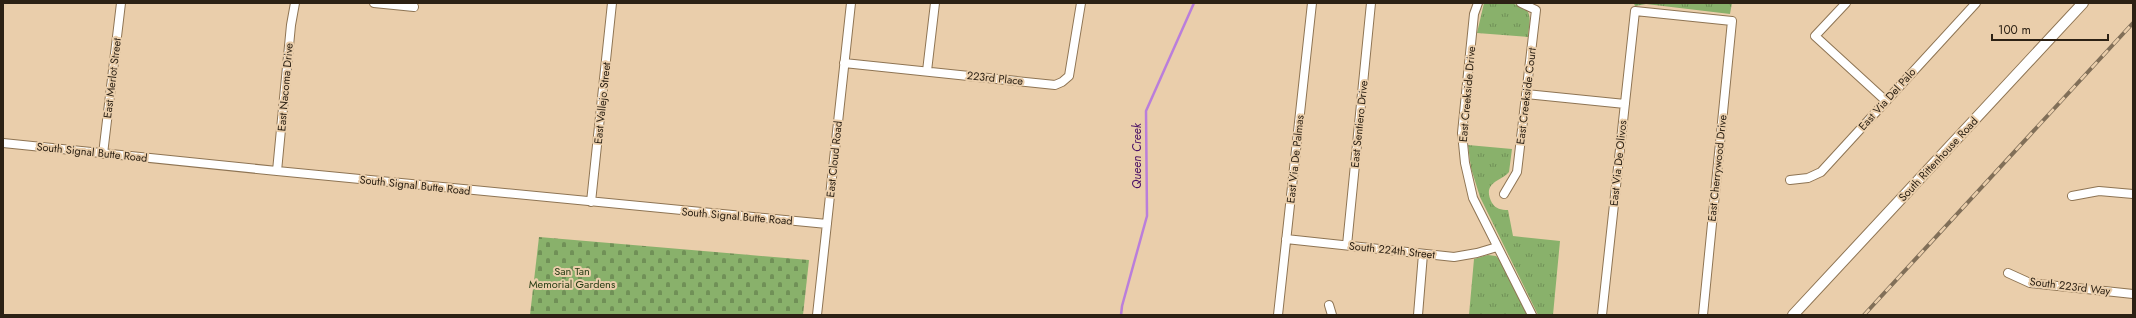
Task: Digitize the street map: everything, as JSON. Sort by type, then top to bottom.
[{"type":"main road","name":"South Rittenhouse Road","points":[[1793,315],[2083,3]]},
{"type":"street","name":"East Merlot Street","points":[[103,154],[120,3]]},
{"type":"street","name":"East Nacoma Drive","points":[[277,171],[291,25],[295,3]]},
{"type":"street","points":[[374,3],[414,8]]},
{"type":"street","name":"East Vallejo Street","points":[[591,202],[612,3]]},
{"type":"street","name":"East Cloud Road","points":[[817,315],[851,3]]},
{"type":"street","points":[[927,71],[936,3]]},
{"type":"street","name":"223rd Place","points":[[844,63],[1055,85],[1062,82],[1069,76],[1082,3]]},
{"type":"street","name":"East Via De Palmas","points":[[1278,315],[1312,3]]},
{"type":"street","name":"East Sentiero Drive","points":[[1347,245],[1372,3]]},
{"type":"street","name":"East Creekside Drive","points":[[1478,3],[1474,14],[1462,144],[1468,177],[1474,198],[1532,315]]},
{"type":"street","name":"East Creekside Court","points":[[1504,194],[1517,172],[1536,10],[1521,3]]},
{"type":"street","points":[[1846,3],[1815,36],[1886,101]]},
{"type":"street","name":"East Via Del Palo","points":[[1790,180],[1808,178],[1821,172],[1976,3]]},
{"type":"street","name":"East Via De Olivos","points":[[1602,315],[1635,11],[1732,21]]},
{"type":"street","name":"East Cherrywood Drive","points":[[1703,315],[1732,21]]},
{"type":"street","points":[[1526,94],[1625,104]]},
{"type":"street","name":"South Signal Butte Road","points":[[3,143],[827,224]]},
{"type":"street","points":[[2072,196],[2099,191],[2133,194]]},
{"type":"street","name":"South 224th Street","points":[[1286,239],[1454,257],[1468,256],[1497,246]]},
{"type":"street","points":[[1418,315],[1423,254]]},
{"type":"street","name":"South 223rd Way","points":[[2008,273],[2030,283],[2133,294]]},
{"type":"street","points":[[1329,305],[1332,315]]},
{"type":"green space","points":[[1484,3],[1510,3],[1527,10],[1530,21],[1528,37],[1477,33]]},
{"type":"green space","points":[[1634,3],[1732,3],[1730,14],[1646,4],[1635,6]]},
{"type":"green space","points":[[1468,145],[1512,149],[1509,172],[1491,186],[1489,196],[1495,207],[1508,210],[1513,236],[1560,241],[1553,315],[1538,315],[1480,197],[1471,168]]},
{"type":"green space","name":"San Tan Memorial Gardens","points":[[539,237],[809,260],[803,315],[530,315]]},
{"type":"green space","points":[[1488,255],[1496,256],[1499,259],[1527,315],[1469,315],[1474,259]]},
{"type":"waterway","name":"Queen Creek","points":[[1121,315],[1122,306],[1147,216],[1146,111],[1194,3]]},
{"type":"railway","points":[[1864,315],[2133,23]]}]
